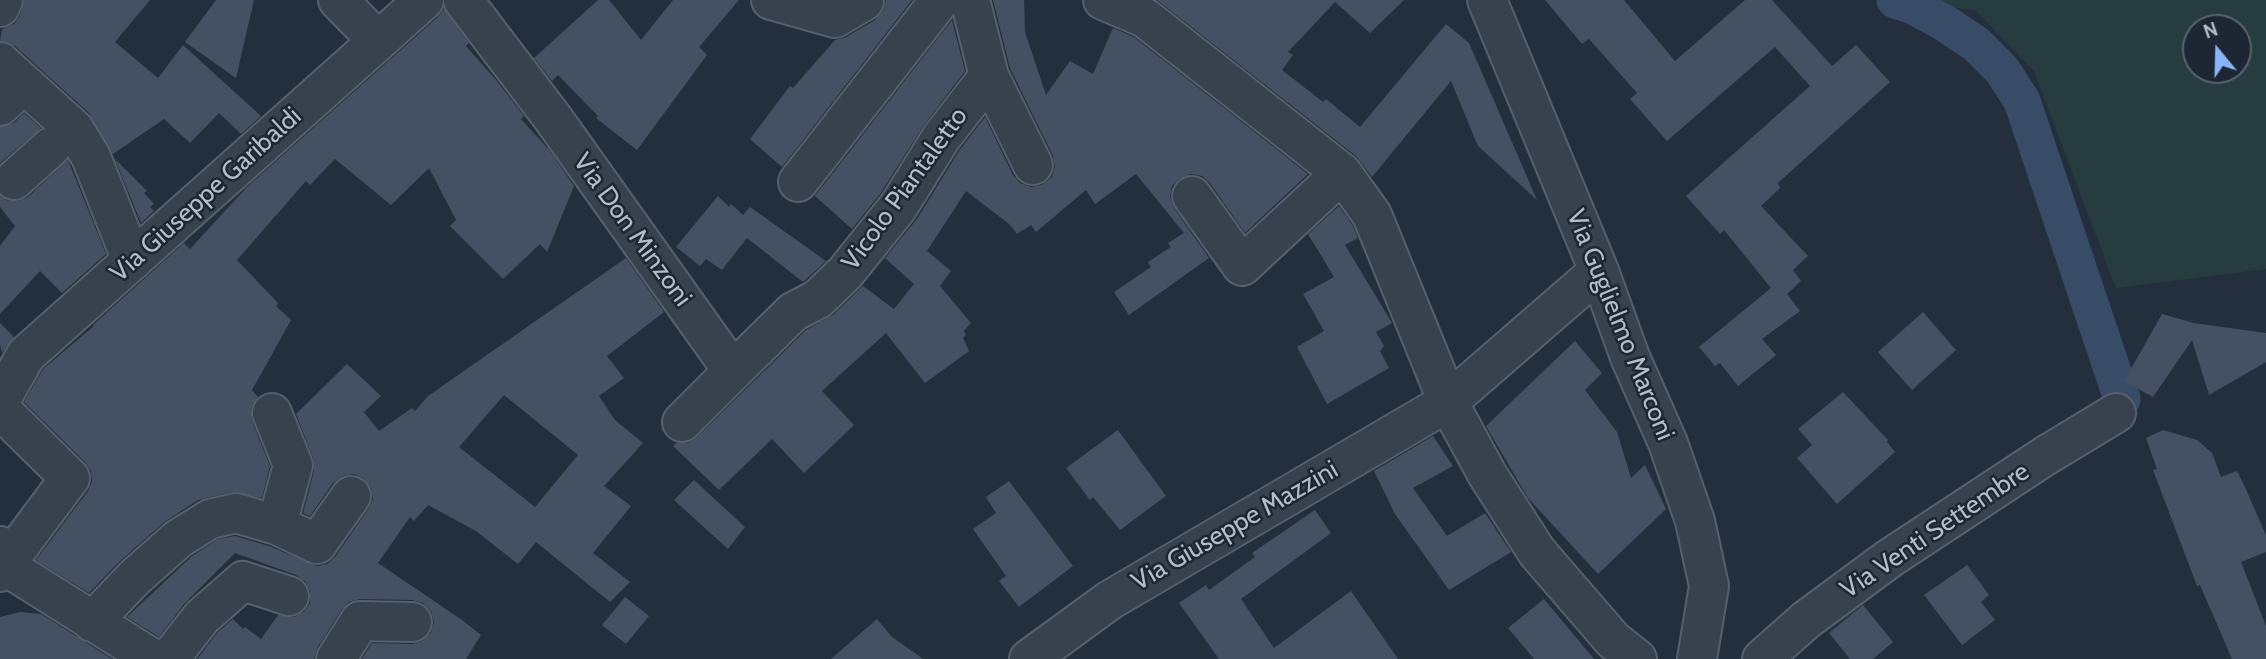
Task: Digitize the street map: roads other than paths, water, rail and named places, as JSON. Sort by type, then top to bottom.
[{"type":"street","points":[[0,7],[3,0]]},
{"type":"street","points":[[338,0],[377,40]]},
{"type":"street","name":"Via Giuseppe Garibaldi","points":[[0,401],[26,355],[425,0]]},
{"type":"street","name":"Via Don Minzoni","points":[[463,0],[552,117],[733,371]]},
{"type":"street","points":[[771,0],[835,18],[864,1]]},
{"type":"street","points":[[798,182],[940,0]]},
{"type":"street","points":[[970,0],[989,76],[1033,165]]},
{"type":"street","points":[[1103,0],[1145,18],[1342,173],[1372,215],[1448,402],[1487,474],[1537,552],[1613,639],[1637,659]]},
{"type":"street","name":"Via Guglielmo Marconi","points":[[1487,0],[1599,271],[1630,356],[1668,443],[1695,521],[1709,586],[1697,659]]},
{"type":"street","name":"Vicolo Piantaletto","points":[[733,371],[793,312],[818,299],[845,273],[898,207],[941,138],[989,76]]},
{"type":"street","points":[[8,84],[91,157],[132,261]]},
{"type":"street","points":[[14,180],[64,136]]},
{"type":"street","points":[[1192,197],[1242,266],[1342,173]]},
{"type":"street","name":"Via Giuseppe Mazzini","points":[[1029,659],[1110,600],[1448,402],[1599,271]]},
{"type":"street","points":[[682,422],[733,371]]},
{"type":"street","points":[[0,409],[70,478],[2,561],[92,622],[153,659]]},
{"type":"street","points":[[272,413],[293,465],[277,525]]},
{"type":"street","name":"Via Venti Settembre","points":[[1762,659],[1806,620],[1890,558],[2045,456],[2116,413]]},
{"type":"street","points":[[92,622],[134,578],[178,539],[210,519],[236,513],[277,525],[317,544],[351,496]]},
{"type":"street","points":[[169,659],[202,617],[243,581],[289,596]]},
{"type":"street","points":[[336,659],[360,621],[412,622]]},
{"type":"waterway","points":[[1895,0],[1943,22],[1976,44],[2002,70],[2022,101],[2122,399]]}]
